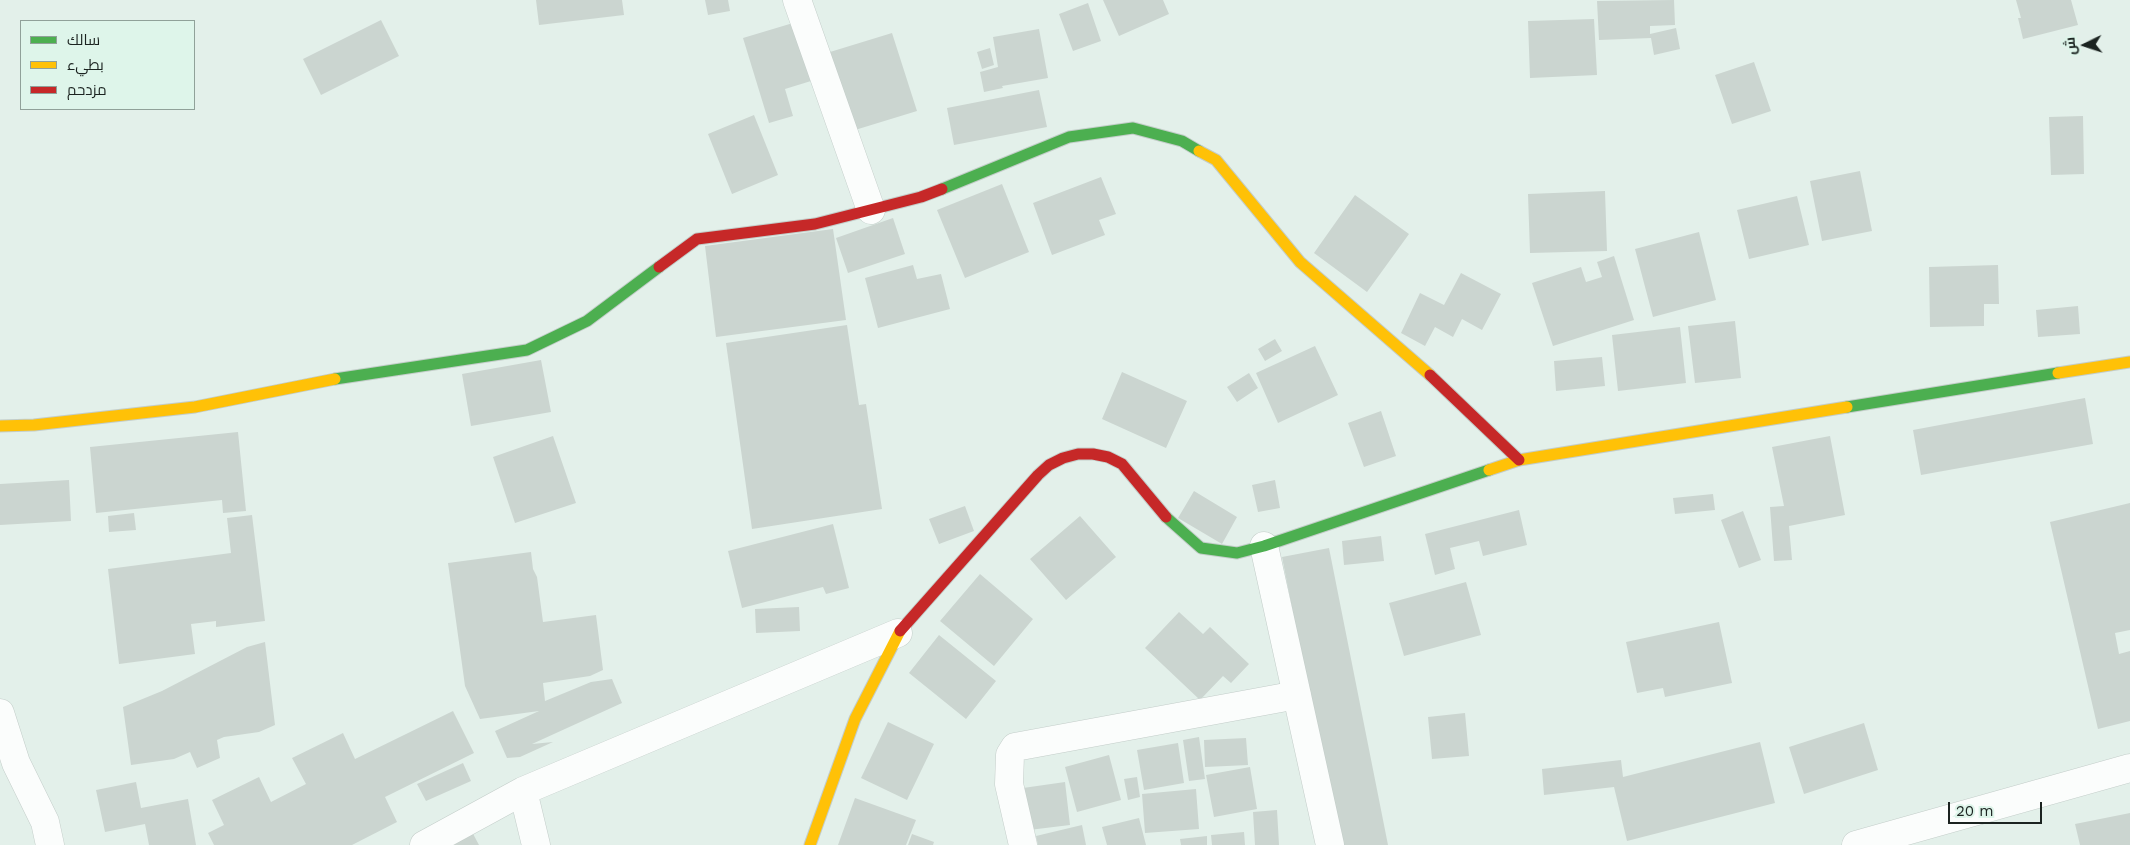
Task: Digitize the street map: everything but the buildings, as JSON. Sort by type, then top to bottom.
[{"type":"street","points":[[797,0],[871,210]]},
{"type":"street","points":[[0,426],[34,425],[195,407],[319,382],[417,365],[527,350],[587,322],[697,239],[815,224],[871,210],[920,197],[1069,137],[1133,128],[1182,141],[1216,160],[1300,262],[1421,366],[1519,460]]},
{"type":"street","points":[[810,845],[855,719],[898,633],[1038,475],[1049,465],[1070,456],[1093,454],[1108,457],[1122,464],[1172,524],[1201,548],[1237,553],[1264,546],[1519,460],[2130,362]]},
{"type":"street","points":[[1264,546],[1330,845]]},
{"type":"street","points":[[424,845],[523,791],[898,633]]},
{"type":"street","points":[[1023,845],[1009,784],[1010,755],[1015,747],[1297,695]]},
{"type":"street","points":[[0,713],[16,763],[45,822],[50,845]]},
{"type":"street","points":[[1856,845],[2130,768]]},
{"type":"street","points":[[523,791],[536,845]]},
{"type":"traffic: fast","points":[[942,189],[1069,137],[1133,128],[1182,141],[1199,151]]},
{"type":"traffic: fast","points":[[335,379],[527,350],[587,321],[659,267]]},
{"type":"traffic: fast","points":[[1847,407],[2058,373]]},
{"type":"traffic: fast","points":[[1166,517],[1201,548],[1237,553],[1264,546],[1489,470]]},
{"type":"traffic: slow","points":[[1199,151],[1216,160],[1300,262],[1430,375]]},
{"type":"traffic: slow","points":[[2058,373],[2130,362]]},
{"type":"traffic: slow","points":[[0,426],[34,425],[195,407],[335,379]]},
{"type":"traffic: slow","points":[[1489,470],[1519,460],[1847,407]]},
{"type":"traffic: slow","points":[[810,845],[855,719],[900,631]]},
{"type":"traffic: jam","points":[[659,267],[697,239],[815,224],[921,197],[942,189]]},
{"type":"traffic: jam","points":[[1430,375],[1519,460]]},
{"type":"traffic: jam","points":[[900,631],[1038,475],[1049,465],[1063,458],[1078,454],[1093,454],[1108,457],[1122,464],[1166,517]]}]
